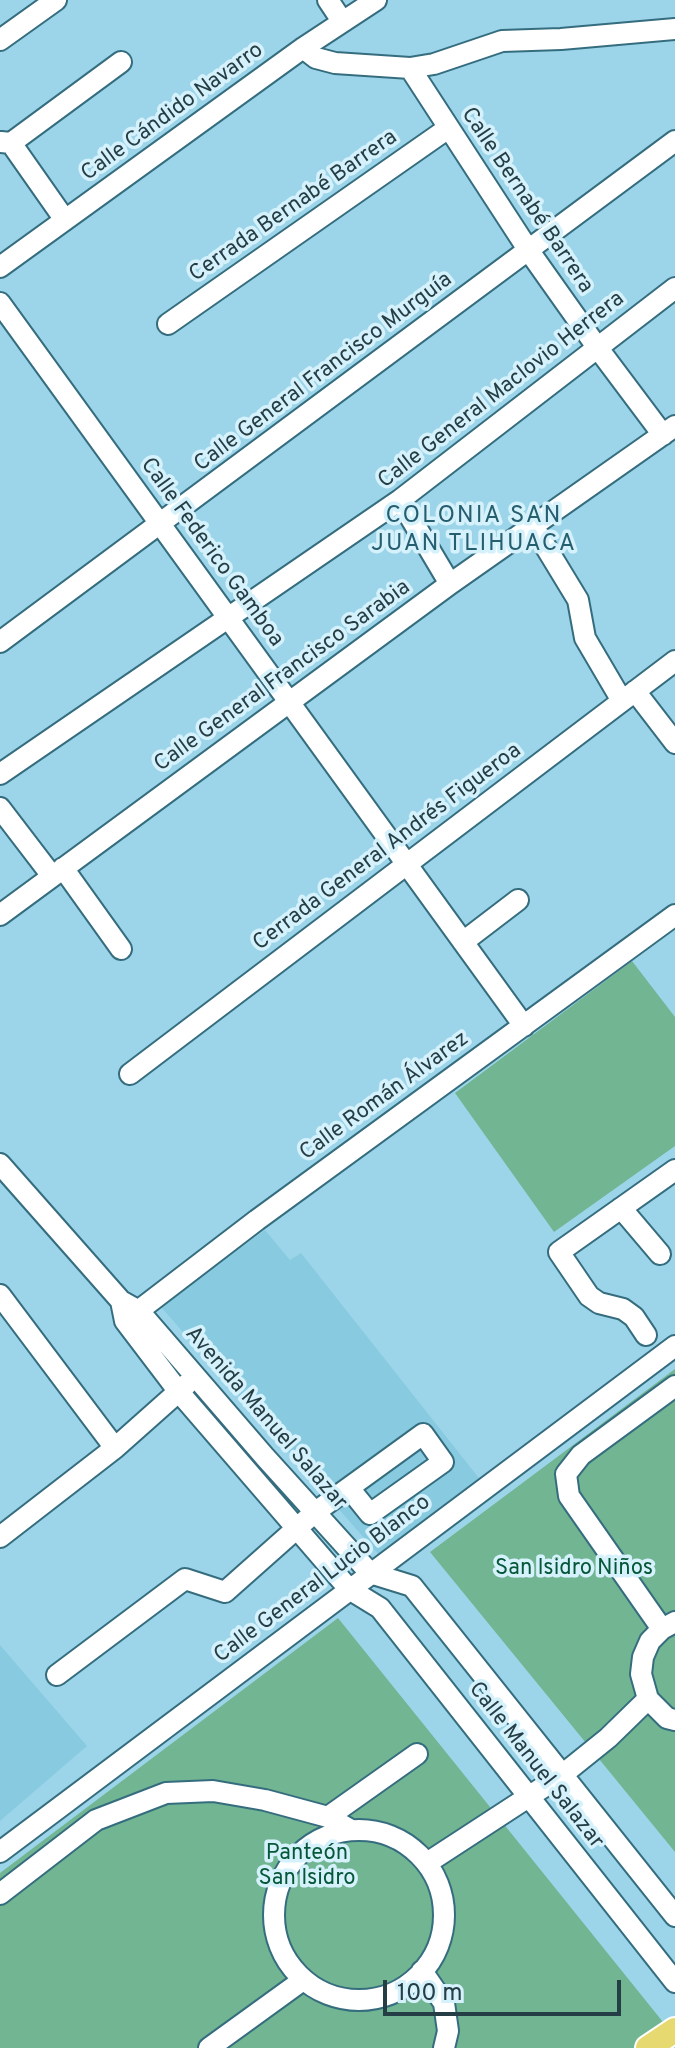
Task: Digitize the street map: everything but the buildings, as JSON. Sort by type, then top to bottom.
[{"type":"main road","points":[[648,2048],[675,2030]]},
{"type":"street","points":[[0,40],[56,0]]},
{"type":"street","points":[[328,0],[342,21]]},
{"type":"street","name":"Calle Cándido Navarro","points":[[0,267],[303,48],[376,0]]},
{"type":"street","points":[[303,48],[316,58],[335,63],[410,68],[444,61],[502,41],[675,29]]},
{"type":"street","points":[[65,220],[6,142],[121,62]]},
{"type":"street","name":"Calle Bernabé Barrera","points":[[410,68],[447,129],[597,347],[669,431]]},
{"type":"street","name":"Cerrada Bernabé Barrera","points":[[168,324],[447,129]]},
{"type":"street","name":"Calle General Francisco Murguía","points":[[0,642],[675,141]]},
{"type":"street","name":"Calle General Maclovio Herrera","points":[[0,774],[400,500],[675,288]]},
{"type":"street","name":"Calle Federico Gamboa","points":[[0,303],[524,1026]]},
{"type":"street","name":"Calle General Francisco Sarabia","points":[[0,915],[450,584],[669,431]]},
{"type":"street","points":[[400,500],[450,584]]},
{"type":"street","points":[[533,526],[578,600],[585,638],[628,696],[675,743]]},
{"type":"street","name":"Cerrada General Andrés Figueroa","points":[[130,1074],[675,661]]},
{"type":"street","points":[[0,808],[121,949]]},
{"type":"street","points":[[463,942],[518,900]]},
{"type":"street","name":"Calle Román Álvarez","points":[[128,1311],[675,915]]},
{"type":"street","name":"Avenida Manuel Salazar","points":[[0,1164],[128,1311],[196,1376],[370,1573]]},
{"type":"street","points":[[646,1335],[634,1317],[623,1309],[599,1303],[589,1296],[559,1252],[675,1170]]},
{"type":"street","points":[[621,1208],[660,1254]]},
{"type":"street","points":[[0,1295],[115,1448]]},
{"type":"street","name":"Avenida Manuel Salazar","points":[[128,1311],[179,1392],[349,1589]]},
{"type":"street","name":"Calle General Lucio Blanco","points":[[0,1852],[675,1346]]},
{"type":"street","points":[[0,1537],[115,1448],[196,1376]]},
{"type":"street","points":[[675,1386],[581,1455],[566,1474],[569,1496],[668,1625],[650,1641],[643,1657],[641,1674],[648,1699],[667,1718],[675,1720]]},
{"type":"street","points":[[248,1472],[265,1457]]},
{"type":"street","points":[[57,1675],[185,1579],[225,1592],[314,1513],[349,1488]]},
{"type":"street","name":"Calle Manuel Salazar","points":[[370,1573],[412,1586],[675,1916]]},
{"type":"street","name":"Calle Manuel Salazar","points":[[349,1589],[380,1608],[675,1982]]},
{"type":"street","points":[[427,1863],[562,1775],[608,1738],[648,1699]]},
{"type":"street","points":[[328,1817],[417,1754]]},
{"type":"street","points":[[0,1894],[96,1820],[166,1793],[213,1791],[265,1800],[328,1817],[351,1830]]},
{"type":"street","points":[[351,1830],[380,1832],[406,1843],[427,1863],[441,1889],[445,1917],[440,1944],[422,1971],[406,1987],[381,1998],[353,2000],[327,1994],[303,1980],[286,1959],[276,1934],[274,1907],[282,1879],[299,1855],[311,1846],[323,1838],[351,1830]]},
{"type":"street","points":[[422,1971],[444,2003],[448,2031],[444,2048]]},
{"type":"street","points":[[209,2048],[303,1980]]},
{"type":"shaded area","points":[[265,1230],[290,1260],[301,1253],[482,1482],[380,1556],[161,1307]]},
{"type":"shaded area","points":[[0,1645],[87,1746],[0,1821]]},
{"type":"green space","points":[[632,961],[675,1017],[675,1146],[554,1232],[455,1093]]},
{"type":"green space","name":"San Isidro Niños","points":[[675,1369],[675,1852],[430,1552]]},
{"type":"green space","name":"Panteón San Isidro","points":[[338,1618],[671,2032],[646,2048],[0,2048],[0,1873]]},
{"type":"district","name":"COLONIA SAN JUAN TLIHUACA","points":[[474,531]]}]
